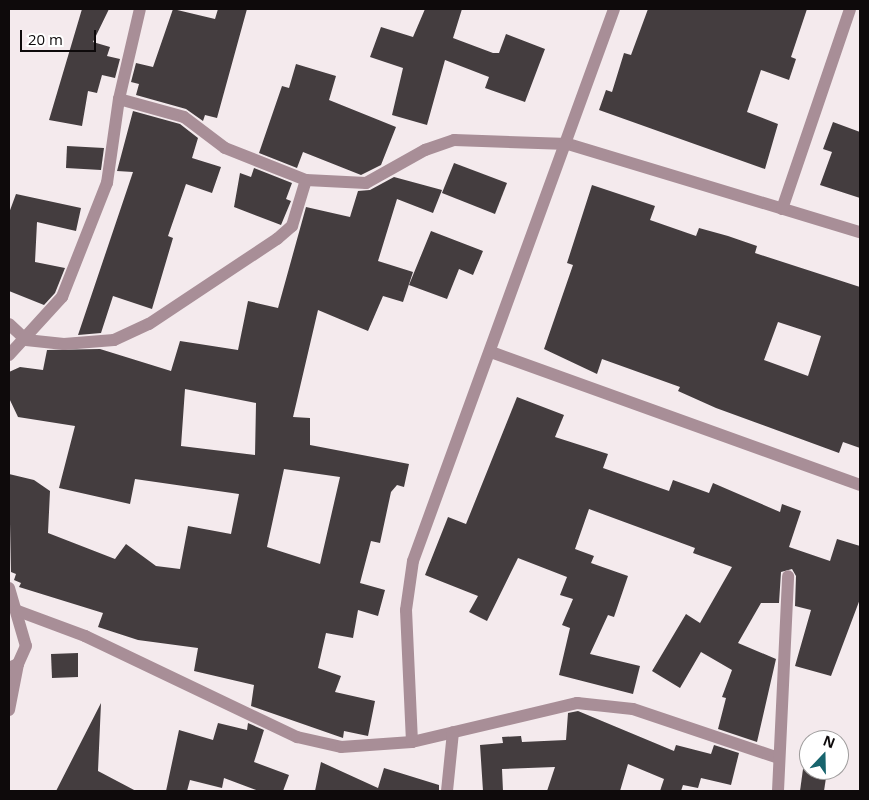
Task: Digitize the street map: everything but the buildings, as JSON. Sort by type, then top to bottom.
[{"type":"street","points":[[9,355],[26,340],[62,297],[103,192],[119,99],[140,9]]},
{"type":"street","points":[[412,742],[406,610],[414,561],[568,144],[614,9]]},
{"type":"street","points":[[782,209],[850,9]]},
{"type":"street","points":[[119,99],[184,117],[225,148],[306,180],[366,183],[425,150],[454,140],[568,144],[860,232]]},
{"type":"street","points":[[9,324],[26,340],[64,344],[114,340],[149,324],[277,239],[292,226],[306,180]]},
{"type":"street","points":[[491,352],[860,485]]},
{"type":"street","points":[[778,791],[788,576]]},
{"type":"street","points":[[9,588],[18,611],[26,646],[13,666],[9,710]]},
{"type":"street","points":[[18,611],[86,636],[296,737],[341,747],[412,742],[577,703],[633,709],[779,758]]},
{"type":"street","points":[[447,791],[453,732]]}]
